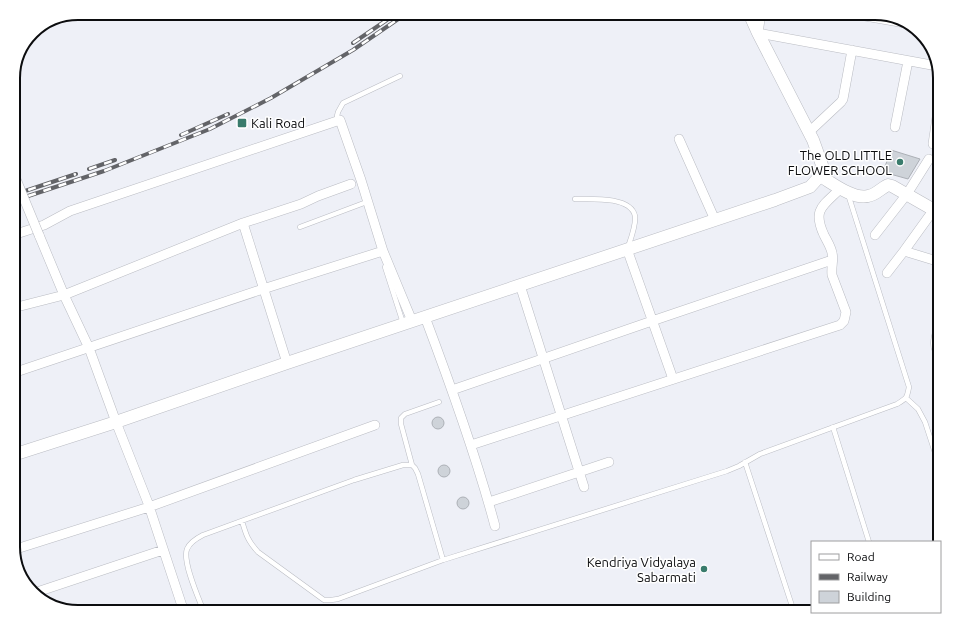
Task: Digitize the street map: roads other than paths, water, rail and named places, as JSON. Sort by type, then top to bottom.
[{"type":"main road","points":[[20,453],[116,422],[810,187],[820,176],[822,165],[813,140],[752,20]]},
{"type":"main road","points":[[820,176],[851,194],[858,196],[867,197],[888,185],[933,205]]},
{"type":"street","points":[[760,20],[758,33],[931,65]]},
{"type":"street","points":[[808,132],[842,102],[852,50]]},
{"type":"street","points":[[895,127],[908,61]]},
{"type":"street","points":[[20,233],[44,225],[70,211],[340,120],[361,180],[382,252],[408,323]]},
{"type":"street","points":[[678,138],[715,220]]},
{"type":"street","points":[[876,235],[907,194],[929,159]]},
{"type":"street","points":[[20,306],[64,295],[243,223],[301,204],[351,184]]},
{"type":"street","points":[[20,189],[64,295],[89,348],[149,507],[182,605]]},
{"type":"street","points":[[471,445],[840,325],[844,321],[846,312],[832,275],[833,253],[822,230],[818,212],[821,207],[844,190]]},
{"type":"street","points":[[887,273],[933,213]]},
{"type":"street","points":[[243,223],[287,363]]},
{"type":"street","points":[[628,249],[673,379]]},
{"type":"street","points":[[904,251],[933,260]]},
{"type":"street","points":[[20,371],[263,289],[382,252]]},
{"type":"street","points":[[452,390],[652,320],[832,260]]},
{"type":"street","points":[[520,285],[584,487]]},
{"type":"street","points":[[425,317],[471,445],[495,526]]},
{"type":"street","points":[[20,548],[149,507],[375,425]]},
{"type":"street","points":[[489,502],[609,462]]},
{"type":"street","points":[[41,591],[163,550]]},
{"type":"lane","points":[[382,252],[364,203],[337,116],[343,103],[400,76]]},
{"type":"lane","points":[[206,169],[338,121]]},
{"type":"lane","points":[[242,521],[251,545],[258,552],[324,600],[338,599],[443,560],[727,471],[760,454],[897,404],[906,398],[909,386],[844,190]]},
{"type":"lane","points":[[575,199],[613,200],[631,208],[635,215],[635,220],[628,249]]},
{"type":"lane","points":[[300,227],[364,203]]},
{"type":"lane","points":[[906,398],[918,409],[925,422],[933,447]]},
{"type":"lane","points":[[439,402],[405,414],[401,418],[401,424],[412,465],[418,474],[443,560]]},
{"type":"lane","points":[[833,427],[869,541]]},
{"type":"lane","points":[[745,462],[792,605]]},
{"type":"lane","points":[[201,605],[190,577],[186,560],[187,550],[194,540],[203,535],[354,480],[403,465],[412,465]]},
{"type":"railway","points":[[353,43],[387,20]]},
{"type":"railway","points":[[20,199],[104,171],[210,129],[271,98],[353,50],[397,20]]},
{"type":"railway","points":[[181,135],[228,114]]},
{"type":"railway","points":[[89,169],[115,160]]},
{"type":"railway","points":[[20,193],[76,174]]},
{"type":"place","name":"Kali Road","points":[[242,123]]},
{"type":"place","name":"The OLD LITTLE FLOWER SCHOOL","points":[[900,162]]},
{"type":"place","name":"Kendriya Vidyalaya Sabarmati","points":[[704,569]]}]
